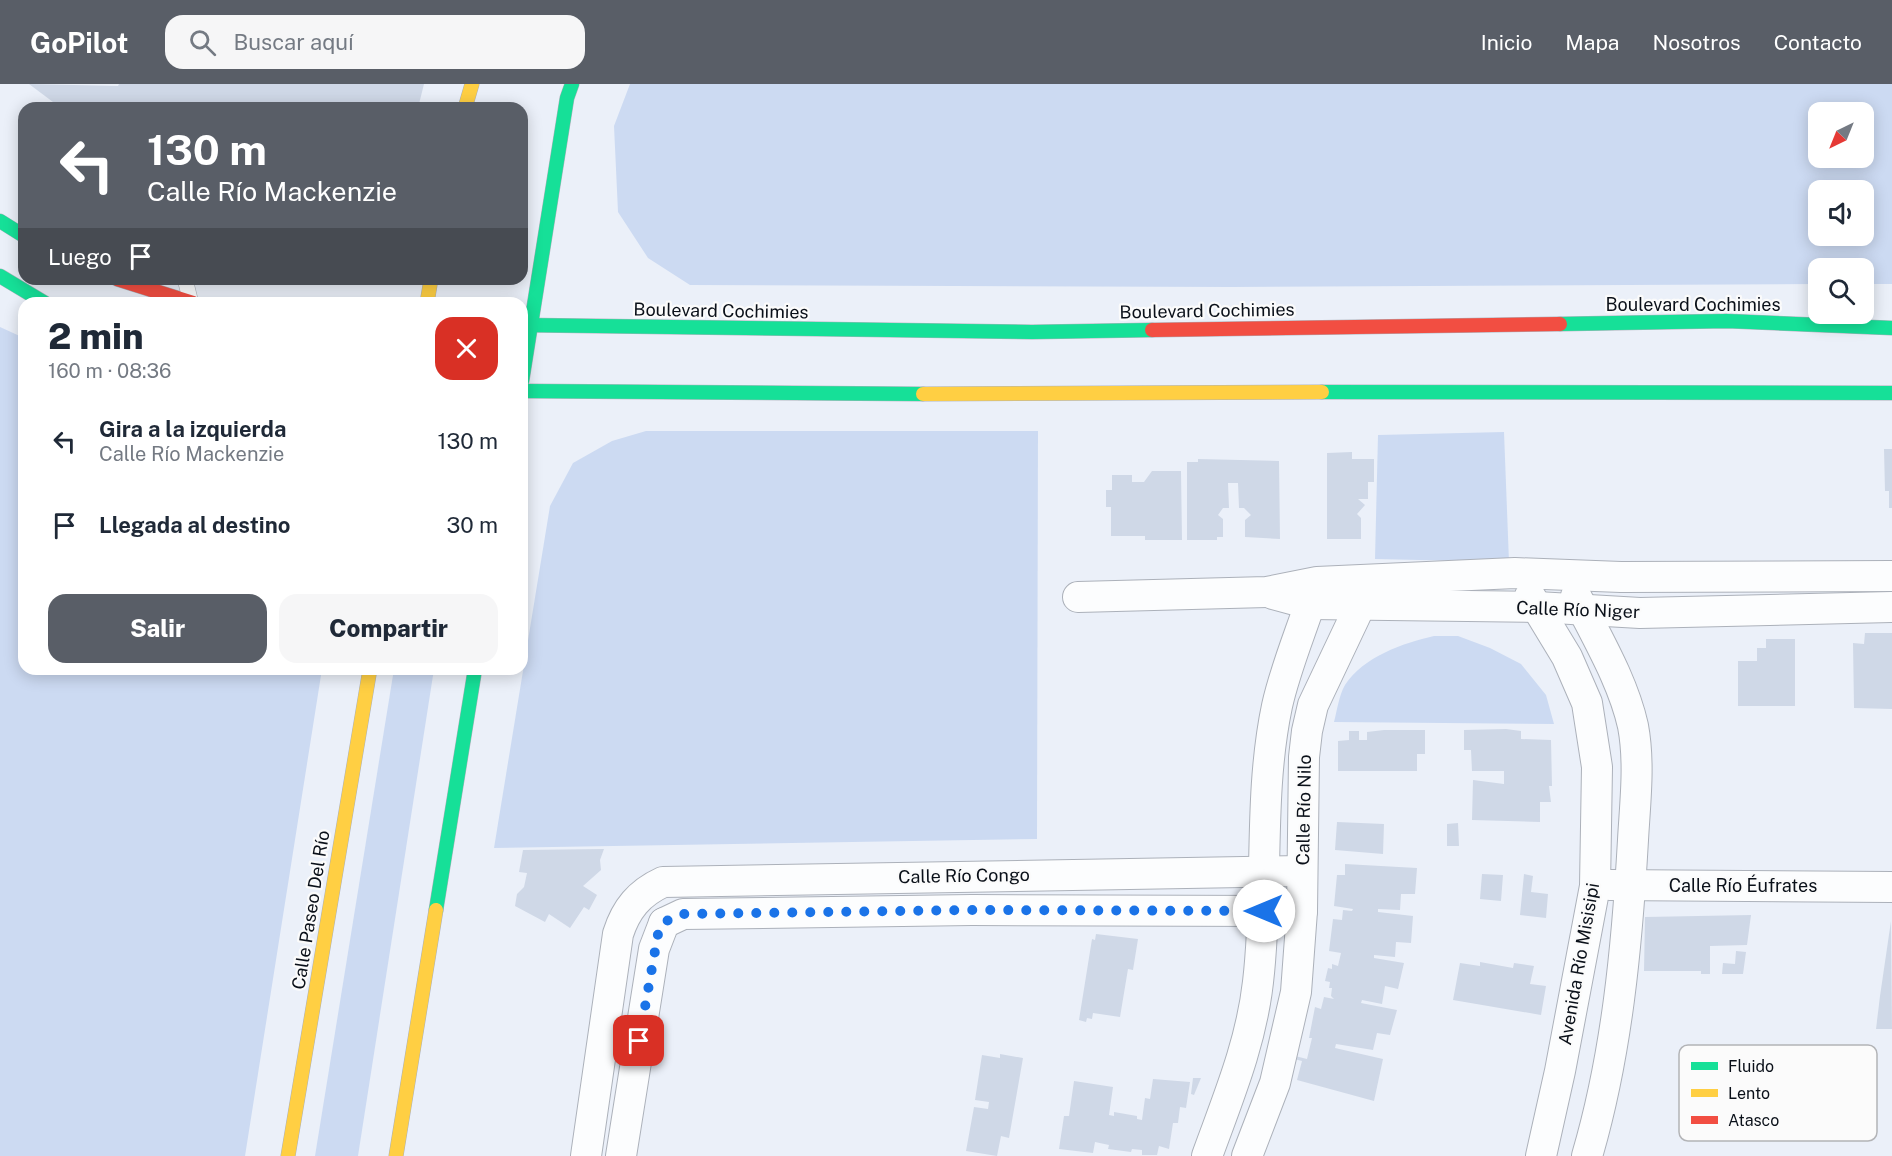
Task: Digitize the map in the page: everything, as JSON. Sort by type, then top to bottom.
[{"type":"main road","points":[[467,102],[472,84]]},
{"type":"main road","points":[[528,319],[567,98],[572,84]]},
{"type":"main road","points":[[0,221],[18,232]]},
{"type":"main road","points":[[0,276],[35,297]]},
{"type":"main road","points":[[136,285],[173,297]]},
{"type":"main road","name":"Boulevard Cochimies","points":[[528,325],[1032,332],[1727,321],[1892,328]]},
{"type":"main road","points":[[528,391],[977,394],[1600,391],[1892,393]]},
{"type":"main road","name":"Calle Paseo Del Río","points":[[288,1156],[369,675]]},
{"type":"main road","points":[[396,1156],[474,675]]},
{"type":"street","name":"Calle Río Niger","points":[[1367,592],[1515,573],[1892,576]]},
{"type":"street","name":"Avenida Río Misisipi","points":[[1515,573],[1567,657],[1587,703],[1597,767],[1595,886],[1560,1071],[1541,1156]]},
{"type":"street","points":[[1804,609],[1806,574]]},
{"type":"street","name":"Avenida Río Misisipi","points":[[1566,575],[1609,663],[1633,727],[1636,776],[1625,962],[1596,1125],[1587,1156]]},
{"type":"street","name":"Calle Río Niger","points":[[1078,597],[1367,592],[1537,607],[1640,613],[1892,608]]},
{"type":"street","name":"Calle Río Nilo","points":[[1247,1156],[1275,1083],[1296,992],[1302,911],[1307,731],[1313,705],[1324,679],[1367,592]]},
{"type":"street","name":"Calle Río Nilo","points":[[1207,1156],[1251,1033],[1264,911],[1263,870],[1271,747],[1277,705],[1314,593]]},
{"type":"street","name":"Calle Río Congo","points":[[633,903],[648,889],[663,882],[683,880],[1302,871]]},
{"type":"street","points":[[972,876],[972,910]]},
{"type":"street","name":"Calle Río Éufrates","points":[[1595,886],[1892,887]]},
{"type":"street","points":[[586,1156],[618,934],[623,917],[633,903],[664,922],[654,949],[621,1156]]},
{"type":"street","name":"Calle Río Congo","points":[[664,922],[683,914],[972,910],[1302,911]]},
{"type":"shaded area","points":[[630,84],[1892,84],[1892,284],[1874,284],[1874,258],[1808,258],[1808,284],[1231,287],[690,285],[648,258],[618,212],[614,126]]},
{"type":"shaded area","points":[[0,327],[18,335],[18,675],[321,675],[245,1156],[0,1156]]},
{"type":"shaded area","points":[[646,431],[1038,431],[1037,839],[494,848],[522,675],[528,675],[528,640],[550,506],[573,463],[612,441]]},
{"type":"shaded area","points":[[1504,432],[1509,562],[1375,559],[1378,435]]},
{"type":"shaded area","points":[[1434,636],[1458,636],[1490,648],[1521,664],[1546,695],[1554,724],[1334,722],[1345,685],[1362,667],[1397,647]]},
{"type":"shaded area","points":[[393,675],[433,675],[358,1156],[315,1156]]},
{"type":"building","points":[[29,84],[118,86],[119,84],[424,84],[420,102],[53,102]]},
{"type":"building","points":[[1884,449],[1892,449],[1892,508],[1889,508],[1889,491],[1885,491]]},
{"type":"building","points":[[1352,452],[1352,459],[1374,459],[1374,482],[1368,482],[1368,499],[1358,499],[1365,505],[1357,514],[1361,518],[1361,539],[1327,539],[1327,453]]},
{"type":"building","points":[[1198,459],[1279,461],[1280,539],[1245,537],[1245,520],[1251,515],[1244,508],[1239,508],[1238,483],[1228,483],[1229,508],[1223,508],[1218,515],[1223,519],[1223,537],[1217,537],[1217,540],[1187,540],[1187,462],[1198,462]]},
{"type":"building","points":[[1152,471],[1181,471],[1182,540],[1145,540],[1145,536],[1111,536],[1111,507],[1106,507],[1106,490],[1112,490],[1112,475],[1132,475],[1132,482],[1144,482]]},
{"type":"building","points":[[1865,633],[1892,633],[1892,709],[1854,708],[1853,643],[1864,644]]},
{"type":"building","points":[[1766,639],[1795,639],[1795,706],[1738,706],[1738,661],[1757,661],[1757,648],[1766,648]]},
{"type":"building","points":[[1425,730],[1425,754],[1417,754],[1417,771],[1338,771],[1338,741],[1349,740],[1349,731],[1359,731],[1359,740],[1367,740],[1367,732]]},
{"type":"building","points":[[1464,730],[1521,731],[1521,739],[1551,740],[1552,786],[1549,786],[1551,802],[1540,802],[1540,822],[1472,820],[1473,780],[1504,784],[1504,771],[1472,771],[1471,750],[1464,750]]},
{"type":"building","points":[[1337,822],[1384,824],[1383,854],[1335,850]]},
{"type":"building","points":[[1458,823],[1459,846],[1447,846],[1447,824]]},
{"type":"building","points":[[604,849],[600,860],[601,870],[583,886],[597,895],[589,910],[584,907],[570,928],[549,914],[545,922],[515,906],[517,894],[524,887],[527,873],[519,872],[523,850]]},
{"type":"building","points":[[1345,864],[1417,868],[1415,894],[1401,894],[1400,910],[1378,909],[1378,912],[1413,916],[1411,943],[1396,942],[1395,957],[1374,955],[1374,958],[1404,963],[1398,989],[1385,986],[1382,1004],[1362,1000],[1361,1003],[1397,1010],[1390,1035],[1377,1033],[1373,1050],[1336,1044],[1335,1048],[1383,1059],[1374,1101],[1297,1080],[1302,1061],[1294,1059],[1295,1056],[1307,1059],[1315,1007],[1321,1009],[1324,997],[1334,999],[1331,996],[1332,988],[1329,988],[1330,982],[1325,981],[1328,968],[1332,969],[1332,964],[1338,966],[1341,953],[1329,951],[1333,919],[1342,920],[1343,910],[1352,911],[1353,909],[1334,906],[1337,875],[1345,875]]},
{"type":"building","points":[[1482,874],[1503,875],[1501,901],[1480,899]]},
{"type":"building","points":[[1524,874],[1533,876],[1531,892],[1548,894],[1546,918],[1520,915]]},
{"type":"building","points":[[1751,915],[1747,945],[1710,946],[1710,974],[1701,974],[1701,971],[1644,971],[1645,917]]},
{"type":"building","points":[[1891,921],[1892,1029],[1876,1029],[1880,996]]},
{"type":"building","points":[[1096,934],[1138,939],[1133,970],[1128,969],[1120,1017],[1093,1013],[1092,1019],[1087,1018],[1086,1022],[1079,1020],[1092,939],[1095,940]]},
{"type":"building","points":[[1736,951],[1746,952],[1743,974],[1722,974],[1723,963],[1735,964]]},
{"type":"building","points":[[1480,962],[1513,968],[1514,963],[1534,966],[1530,984],[1546,986],[1541,1015],[1453,1000],[1460,963],[1480,966]]},
{"type":"building","points":[[1000,1054],[1023,1058],[1009,1138],[1001,1136],[997,1156],[966,1151],[974,1107],[988,1109],[989,1102],[975,1100],[982,1055],[1000,1058]]},
{"type":"building","points":[[1193,1078],[1201,1078],[1194,1095],[1191,1094]]},
{"type":"building","points":[[1153,1079],[1190,1082],[1186,1108],[1180,1107],[1178,1123],[1173,1123],[1169,1149],[1159,1146],[1157,1155],[1142,1155],[1142,1150],[1132,1149],[1131,1152],[1108,1149],[1109,1145],[1095,1142],[1093,1153],[1059,1149],[1064,1116],[1069,1116],[1074,1081],[1113,1087],[1109,1115],[1114,1116],[1114,1112],[1137,1116],[1137,1119],[1142,1120],[1145,1098],[1150,1099]]},
{"type":"traffic: fast","points":[[528,343],[567,98],[572,84]]},
{"type":"traffic: fast","points":[[0,221],[18,232]]},
{"type":"traffic: fast","points":[[0,276],[35,297]]},
{"type":"traffic: fast","points":[[1560,324],[1727,321],[1892,328]]},
{"type":"traffic: fast","points":[[528,325],[1032,332],[1152,330]]},
{"type":"traffic: fast","points":[[528,391],[923,394]]},
{"type":"traffic: fast","points":[[1322,392],[1892,393]]},
{"type":"traffic: fast","points":[[436,910],[474,675]]},
{"type":"traffic: slow","points":[[467,102],[472,84]]},
{"type":"traffic: slow","points":[[428,297],[430,285]]},
{"type":"traffic: slow","points":[[923,394],[1322,392]]},
{"type":"traffic: slow","points":[[288,1156],[369,675]]},
{"type":"traffic: slow","points":[[396,1156],[436,910]]},
{"type":"traffic: jam","points":[[136,285],[174,297]]},
{"type":"traffic: jam","points":[[1152,330],[1560,324]]},
{"type":"route","points":[[639,1041],[658,934],[664,922],[683,914],[972,910],[1264,911]]}]
